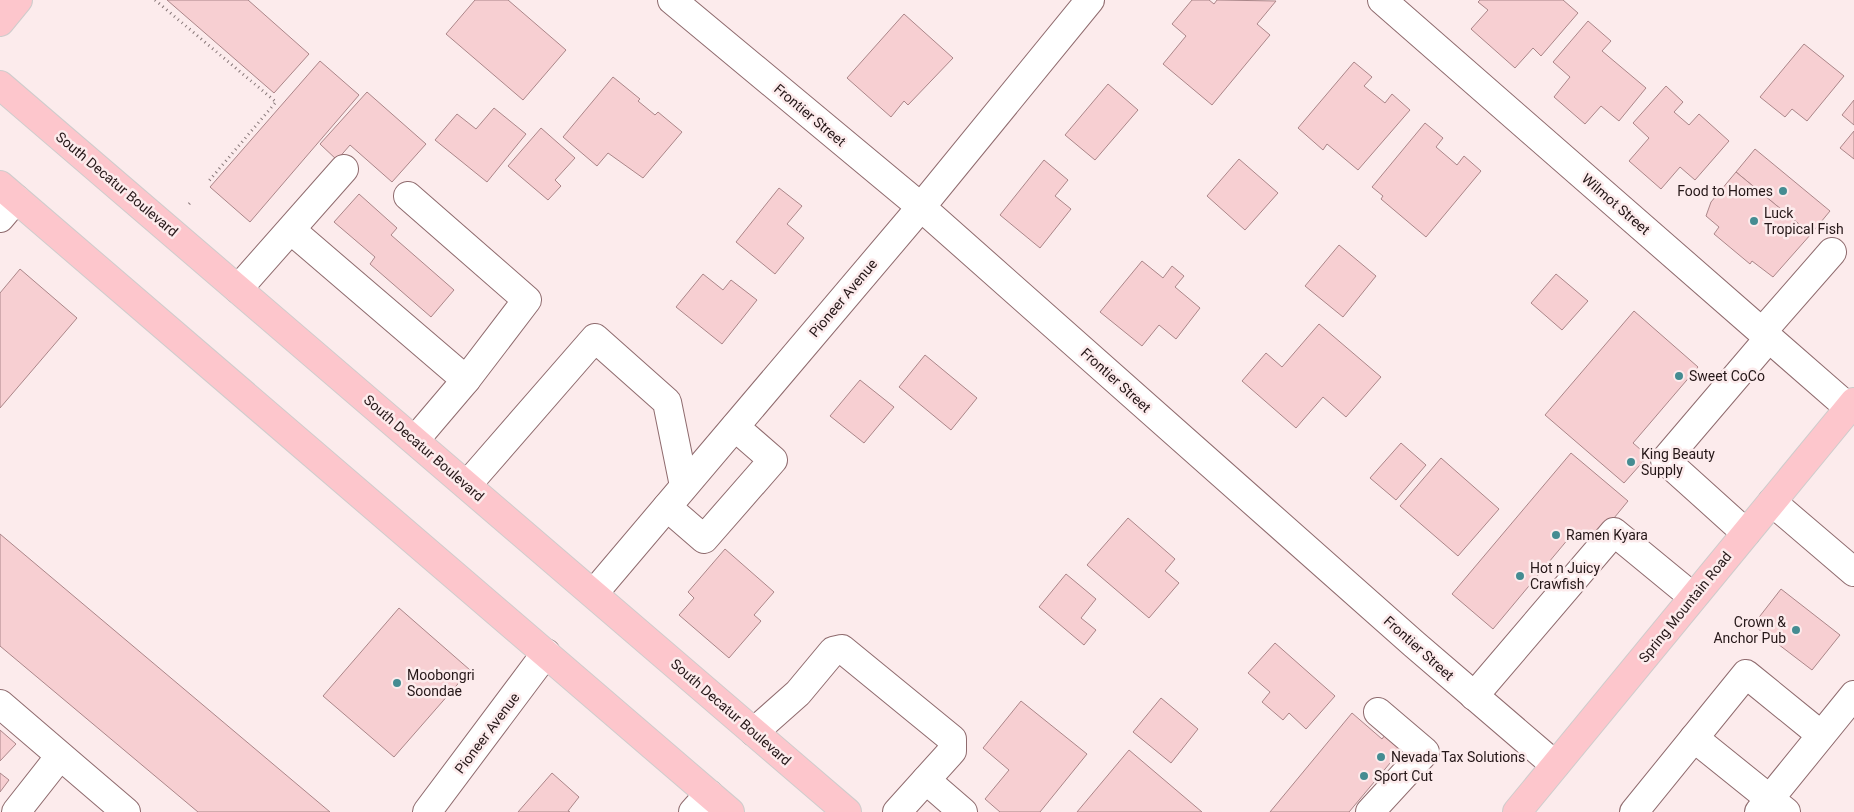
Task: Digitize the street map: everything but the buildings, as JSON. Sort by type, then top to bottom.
[{"type":"main road","points":[[0,22],[18,0]]},
{"type":"main road","name":"South Decatur Boulevard","points":[[0,85],[847,812]]},
{"type":"main road","points":[[5,201],[546,653],[701,803],[730,812]]},
{"type":"main road","name":"Spring Mountain Road","points":[[1517,812],[1852,405]]},
{"type":"street","name":"Frontier Street","points":[[672,0],[920,207],[1474,696],[1555,765]]},
{"type":"street","name":"Pioneer Avenue","points":[[594,593],[920,207],[1090,0]]},
{"type":"street","name":"Wilmot Street","points":[[1382,0],[1766,335],[1852,405]]},
{"type":"street","points":[[238,289],[344,169]]},
{"type":"street","points":[[408,196],[527,300],[466,380],[415,440]]},
{"type":"street","points":[[291,230],[466,380]]},
{"type":"street","points":[[1746,533],[1665,460],[1832,252]]},
{"type":"street","points":[[467,484],[595,338],[668,402],[684,486]]},
{"type":"street","points":[[667,507],[704,539],[772,460],[735,427]]},
{"type":"street","points":[[1772,502],[1850,561]]},
{"type":"street","points":[[1474,696],[1614,532],[1693,597]]},
{"type":"street","points":[[754,732],[798,693],[833,651],[842,649],[952,740],[952,751],[897,812]]},
{"type":"street","name":"Pioneer Avenue","points":[[439,808],[546,653]]},
{"type":"street","points":[[1634,812],[1746,674],[1821,735]]},
{"type":"street","points":[[1694,738],[1771,807],[1821,735],[1854,695]]},
{"type":"street","points":[[0,704],[126,812]]},
{"type":"street","points":[[1370,812],[1425,752],[1378,712]]},
{"type":"street","points":[[16,812],[60,756]]},
{"type":"street","points":[[926,780],[963,812]]},
{"type":"path","points":[[155,0],[276,102],[208,182]]},
{"type":"path","points":[[189,204],[192,201]]},
{"type":"place","name":"Food to Homes","points":[[1783,191]]},
{"type":"place","name":"Luck Tropical Fish","points":[[1754,221]]},
{"type":"place","name":"Sweet CoCo","points":[[1679,376]]},
{"type":"place","name":"King Beauty Supply","points":[[1631,462]]},
{"type":"place","name":"Ramen Kyara","points":[[1556,535]]},
{"type":"place","name":"Hot n Juicy Crawfish","points":[[1520,576]]},
{"type":"place","name":"Crown & Anchor Pub","points":[[1796,630]]},
{"type":"place","name":"Moobongri Soondae","points":[[397,683]]},
{"type":"place","name":"Nevada Tax Solutions","points":[[1381,757]]},
{"type":"place","name":"Sport Cut","points":[[1364,776]]}]
